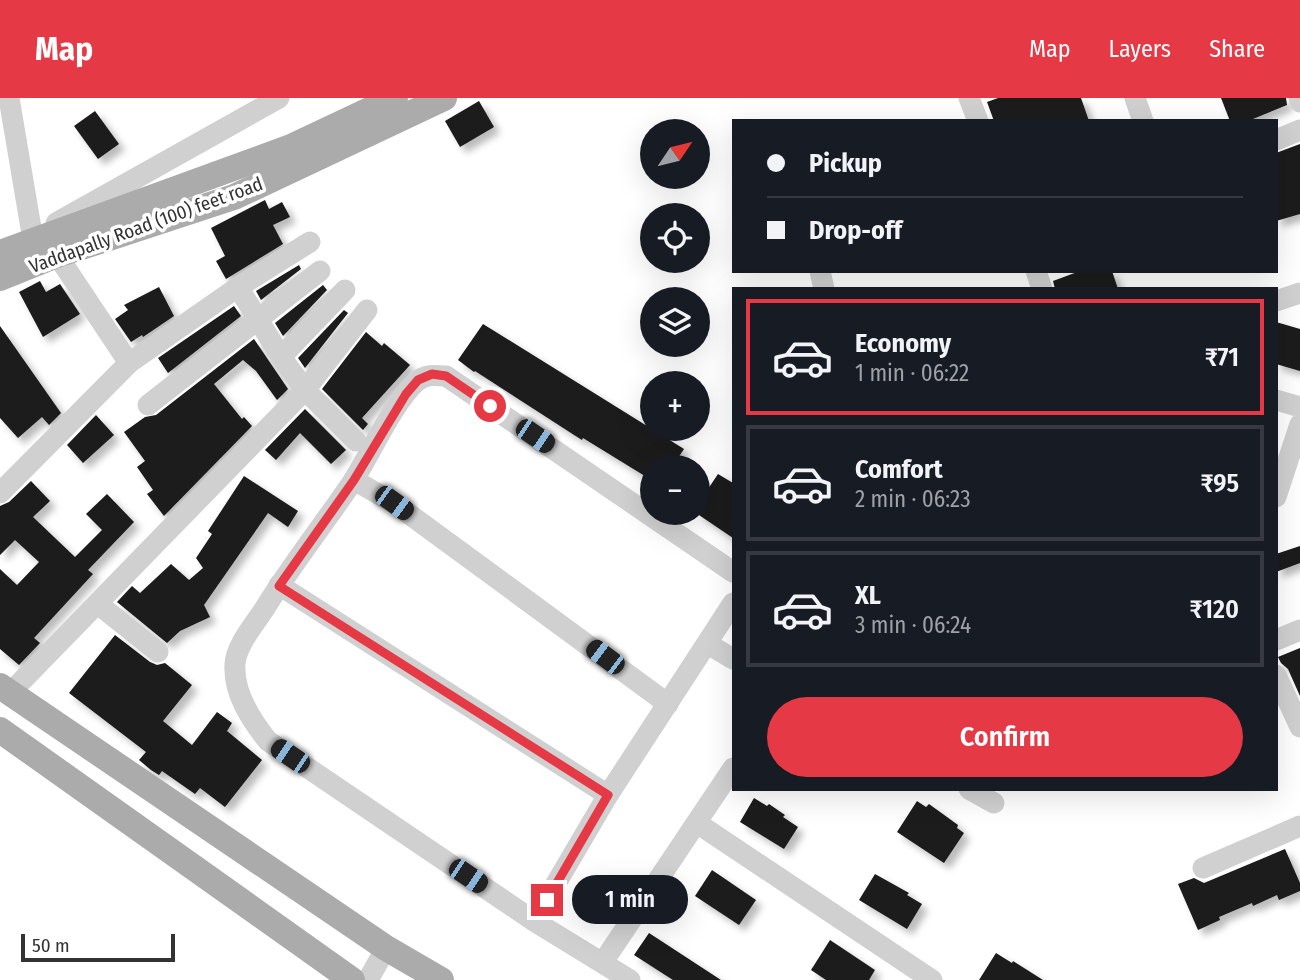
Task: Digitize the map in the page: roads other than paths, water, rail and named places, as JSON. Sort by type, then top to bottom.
[{"type":"main road","points":[[43,243],[291,147],[394,98]]},
{"type":"main road","name":"Vaddapally Road (100) feet road","points":[[1,259],[43,243],[234,197],[444,98]]},
{"type":"main road","points":[[5,689],[386,948],[441,980]]},
{"type":"main road","points":[[0,730],[352,980]]},
{"type":"street","points":[[9,98],[43,243],[129,363]]},
{"type":"street","points":[[43,243],[54,224],[279,98]]},
{"type":"street","points":[[969,98],[977,119]]},
{"type":"street","points":[[1135,98],[1142,119]]},
{"type":"street","points":[[1278,139],[1300,130]]},
{"type":"street","points":[[0,493],[129,363],[238,287],[310,242]]},
{"type":"street","points":[[148,405],[320,271]]},
{"type":"street","points":[[238,287],[281,357],[305,390],[356,441]]},
{"type":"street","points":[[281,357],[345,290]]},
{"type":"street","points":[[1278,300],[1300,293]]},
{"type":"street","points":[[5,689],[98,604],[305,390],[367,310]]},
{"type":"street","points":[[631,980],[534,921],[268,741],[253,722],[240,695],[235,663],[243,643],[279,586],[354,480],[406,394],[418,380],[432,374],[446,376],[732,571]]},
{"type":"street","points":[[1278,401],[1300,407]]},
{"type":"street","points":[[1278,491],[1300,424]]},
{"type":"street","points":[[354,480],[394,503],[668,704]]},
{"type":"street","points":[[279,586],[608,795]]},
{"type":"street","points":[[98,604],[158,652]]},
{"type":"street","points":[[534,921],[608,795],[732,605]]},
{"type":"street","points":[[1278,639],[1300,630]]},
{"type":"street","points":[[708,644],[732,658]]},
{"type":"street","points":[[1278,682],[1300,727]]},
{"type":"street","points":[[603,962],[732,769]]},
{"type":"street","points":[[973,791],[994,803]]},
{"type":"street","points":[[696,823],[932,980]]},
{"type":"street","points":[[1203,867],[1300,826]]},
{"type":"street","points":[[368,980],[386,948]]}]
